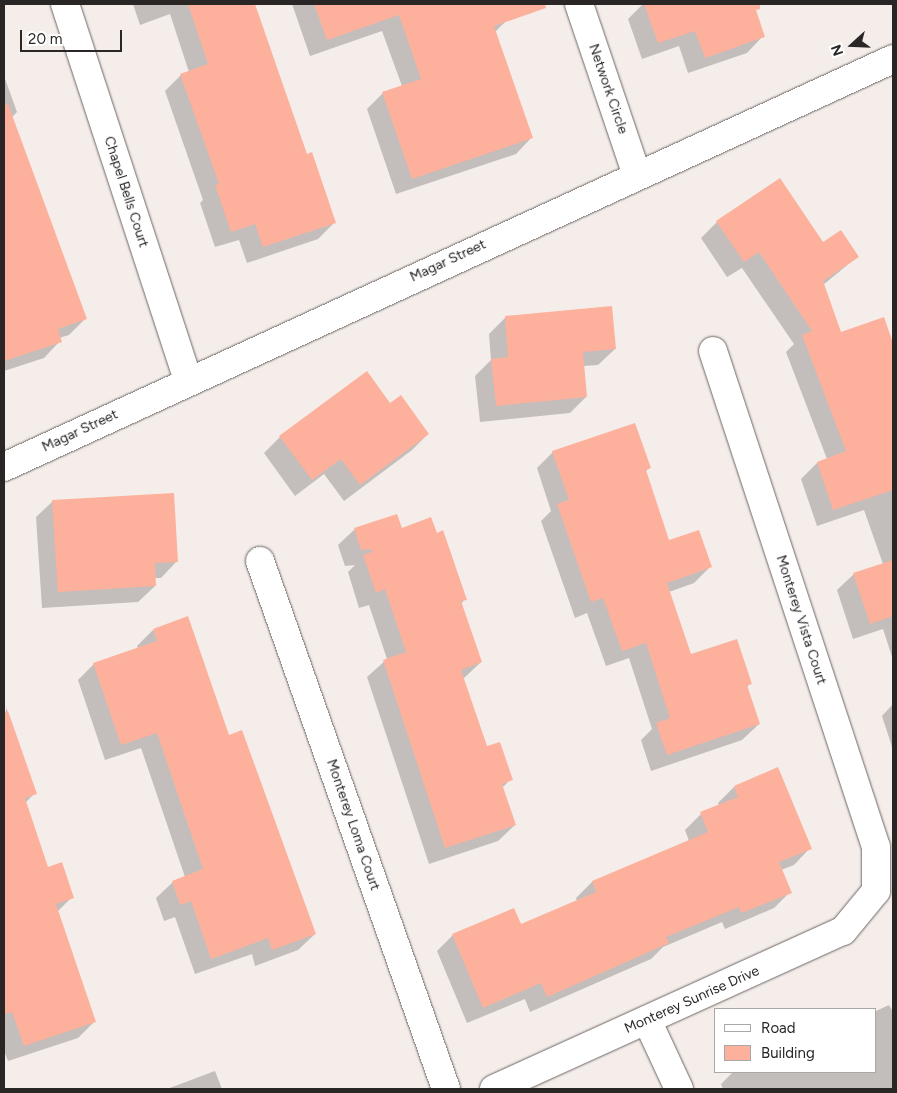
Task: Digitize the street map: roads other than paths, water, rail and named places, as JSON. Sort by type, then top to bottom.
[{"type":"street","name":"Chapel Bells Court","points":[[64,4],[188,380]]},
{"type":"street","name":"Network Circle","points":[[579,4],[637,175]]},
{"type":"street","name":"Magar Street","points":[[4,467],[188,380],[893,59]]},
{"type":"street","name":"Monterey Vista Court","points":[[713,351],[876,847],[876,892]]},
{"type":"street","name":"Monterey Loma Court","points":[[260,561],[446,1089]]},
{"type":"street","name":"Monterey Sunrise Drive","points":[[494,1089],[843,931],[876,892]]},
{"type":"street","points":[[647,1020],[678,1089]]}]
